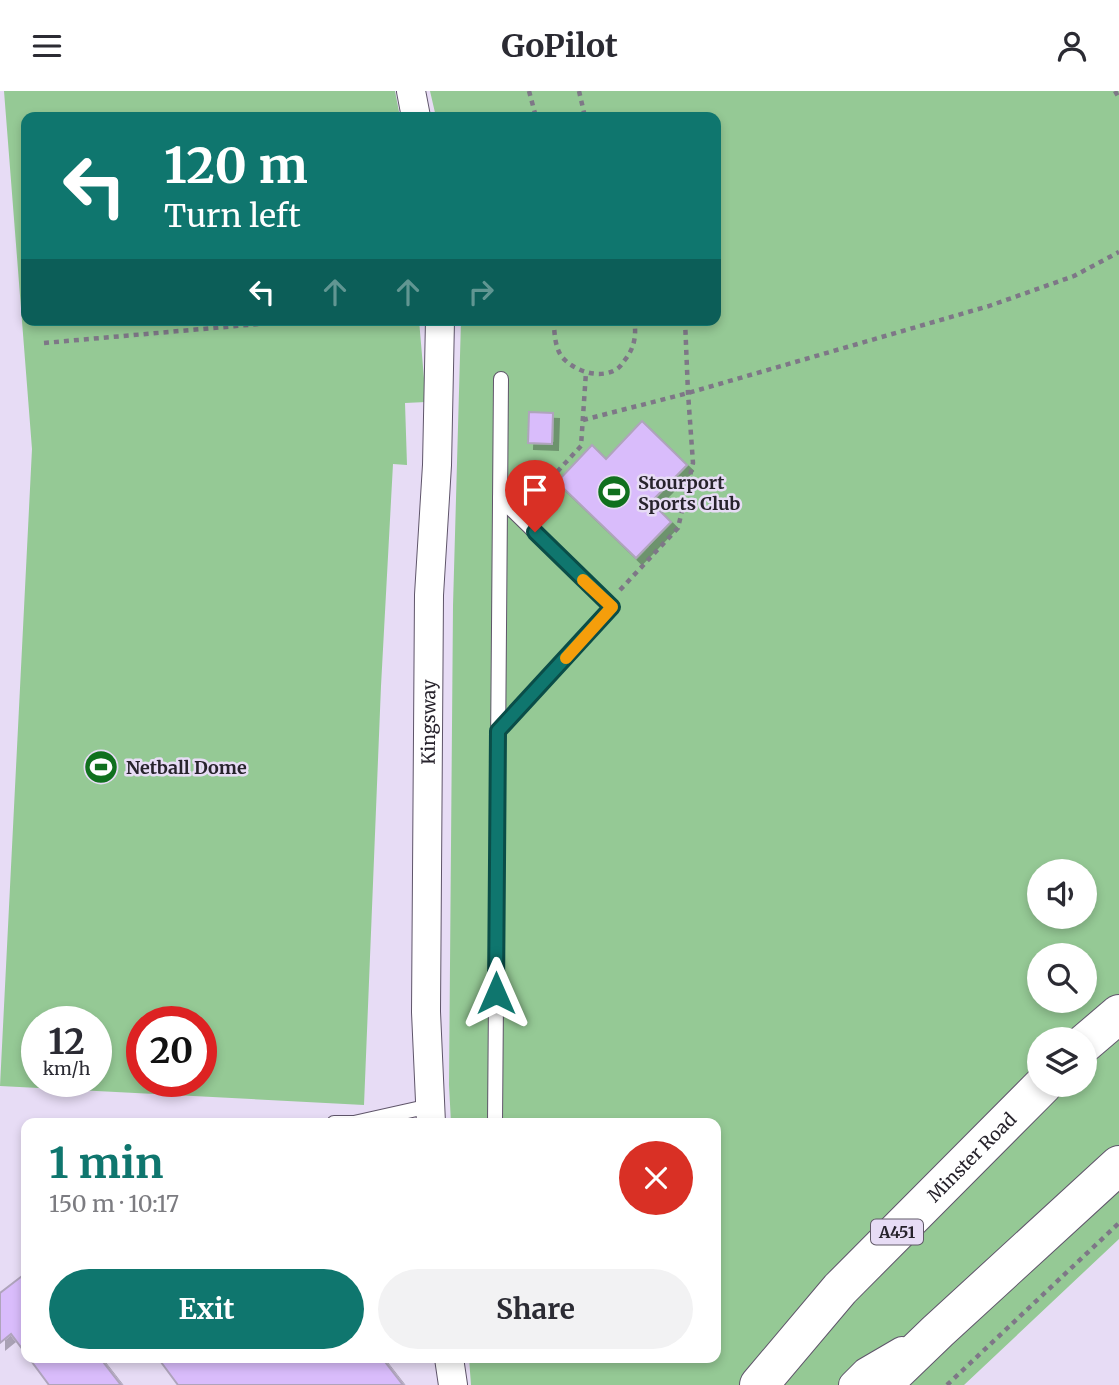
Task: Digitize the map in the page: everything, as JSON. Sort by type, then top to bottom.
[{"type":"main road","points":[[1097,1033],[1119,1014]]},
{"type":"main road","name":"Minster Road","points":[[759,1385],[839,1289],[1031,1097]]},
{"type":"main road","points":[[882,1385],[1119,1165]]},
{"type":"street","points":[[411,91],[415,112]]},
{"type":"street","name":"Kingsway","points":[[430,1115],[426,999],[429,595],[438,453],[440,326]]},
{"type":"street","points":[[853,1385],[866,1372],[938,1331]]},
{"type":"street","points":[[450,1363],[453,1385]]},
{"type":"lane","points":[[495,1118],[501,379]]},
{"type":"lane","points":[[498,731],[612,607],[500,498]]},
{"type":"lane","points":[[402,1118],[430,1115]]},
{"type":"path","points":[[529,91],[535,112]]},
{"type":"path","points":[[579,91],[584,112]]},
{"type":"path","points":[[1115,91],[1119,98]]},
{"type":"path","points":[[583,420],[688,393],[989,306],[1074,276],[1119,252]]},
{"type":"path","points":[[44,343],[236,326]]},
{"type":"path","points":[[554,326],[561,356],[577,370],[598,374],[616,370],[632,352],[635,326]]},
{"type":"path","points":[[607,603],[678,528],[693,463],[685,326]]},
{"type":"path","points":[[517,514],[581,446],[586,372]]},
{"type":"path","points":[[947,1385],[1119,1223]]},
{"type":"green space","points":[[4,91],[395,91],[399,112],[21,112],[21,308]]},
{"type":"green space","points":[[430,91],[1119,91],[1119,1239],[964,1385],[471,1385],[469,1363],[721,1363],[721,1118],[451,1118],[453,606],[461,326],[721,326],[721,112],[435,112]]},
{"type":"green space","points":[[22,326],[420,326],[426,402],[405,403],[407,465],[393,464],[364,1105],[211,1097],[217,1097],[217,1006],[126,1006],[126,1093],[112,1092],[112,1006],[21,1006],[21,1087],[0,1086],[32,449]]},
{"type":"building","points":[[529,412],[553,413],[552,444],[528,443]]},
{"type":"building","name":"Stourport Sports Club","points":[[642,421],[687,465],[651,502],[671,522],[636,558],[557,482],[592,445],[606,459]]},
{"type":"building","points":[[21,1277],[21,1347],[11,1334],[0,1343],[0,1293]]},
{"type":"building","points":[[33,1363],[104,1363],[121,1385],[49,1385]]},
{"type":"building","points":[[162,1363],[386,1363],[403,1385],[178,1385]]},
{"type":"slow traffic","points":[[566,658],[612,607],[583,580]]},
{"type":"place","name":"Stourport Sports Club","points":[[614,492]]},
{"type":"place","name":"Netball Dome","points":[[101,767]]},
{"type":"route","points":[[496,993],[498,731],[612,607],[535,532]]}]
